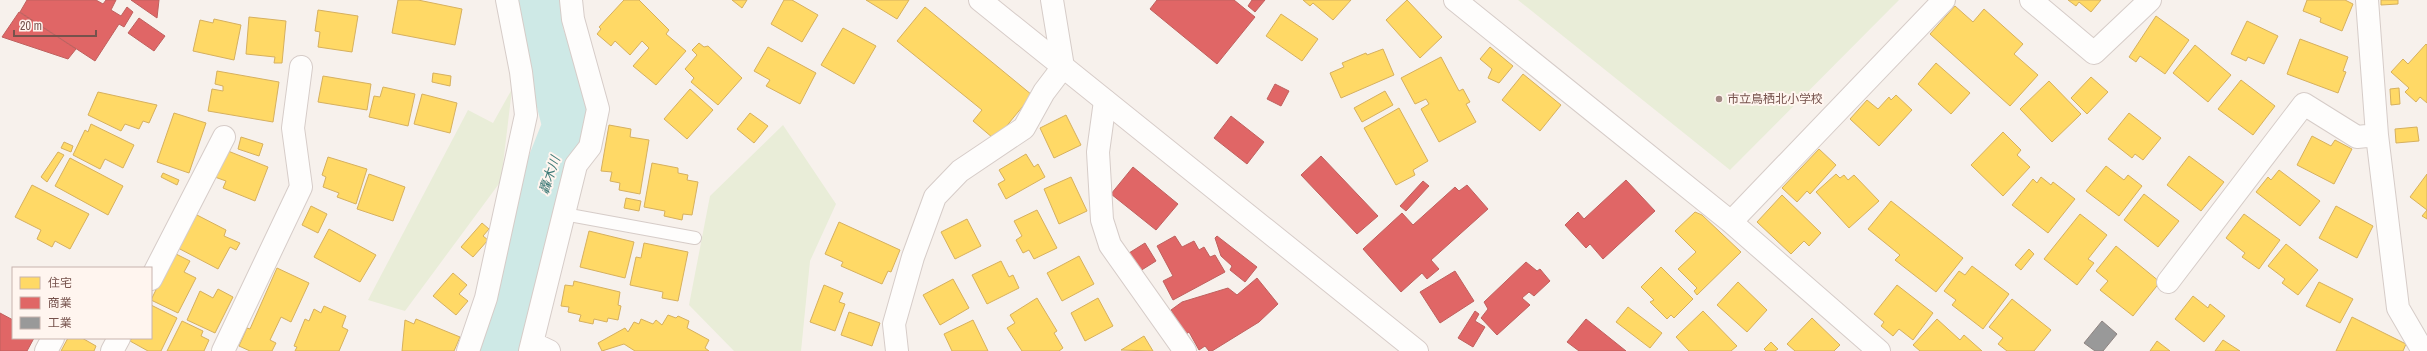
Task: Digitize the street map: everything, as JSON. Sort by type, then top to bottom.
[{"type":"street","points":[[468,351],[486,298],[526,115],[521,72],[507,0]]},
{"type":"street","points":[[537,348],[564,214],[576,165],[590,147],[598,108],[573,19],[571,0]]},
{"type":"street","points":[[980,0],[1417,351]]},
{"type":"street","points":[[898,351],[894,324],[913,257],[935,197],[960,171],[1024,128],[1044,92],[1063,67],[1052,0]]},
{"type":"street","points":[[1455,0],[1732,222],[1879,351]]},
{"type":"street","points":[[1732,222],[1944,0]]},
{"type":"street","points":[[2031,0],[2094,53],[2150,0]]},
{"type":"street","points":[[2367,0],[2377,135],[2398,308],[2424,351]]},
{"type":"street","points":[[223,351],[301,187],[292,128],[301,67]]},
{"type":"street","points":[[1105,101],[1098,152],[1102,220],[1110,245],[1184,351]]},
{"type":"street","points":[[2168,282],[2304,104],[2357,137],[2377,135]]},
{"type":"street","points":[[152,277],[224,137]]},
{"type":"street","points":[[46,351],[53,339]]},
{"type":"street","points":[[112,351],[118,339]]},
{"type":"lane","points":[[564,214],[695,238]]},
{"type":"green space","name":"市立鳥栖北小学校","points":[[1518,0],[1899,0],[1730,170]]},
{"type":"green space","points":[[512,89],[501,181],[405,311],[368,300],[468,110],[493,123]]},
{"type":"green space","points":[[783,125],[836,204],[810,261],[801,351],[734,351],[689,305],[710,196]]},
{"type":"building: 住宅","points":[[398,0],[418,0],[462,9],[455,45],[392,33]]},
{"type":"building: 住宅","points":[[624,0],[639,0],[669,30],[666,34],[686,51],[656,85],[633,66],[649,48],[642,41],[630,55],[615,41],[611,46],[597,34],[601,29],[599,27]]},
{"type":"building: 住宅","points":[[732,0],[747,0],[742,8]]},
{"type":"building: 住宅","points":[[784,0],[792,0],[818,15],[802,42],[771,24]]},
{"type":"building: 住宅","points":[[866,0],[909,0],[897,19]]},
{"type":"building: 住宅","points":[[1303,0],[1351,0],[1333,20],[1313,3],[1310,6]]},
{"type":"building: 住宅","points":[[1407,0],[1442,37],[1420,58],[1386,20]]},
{"type":"building: 住宅","points":[[2068,0],[2101,0],[2091,12],[2079,2],[2076,6]]},
{"type":"building: 住宅","points":[[2307,0],[2345,0],[2353,4],[2342,31],[2320,22],[2321,18],[2303,11]]},
{"type":"building: 住宅","points":[[2381,0],[2398,0],[2398,4],[2381,5]]},
{"type":"building: 住宅","points":[[1955,6],[1973,22],[1984,9],[2023,44],[2014,54],[2038,75],[2010,106],[1930,34]]},
{"type":"building: 住宅","points":[[925,7],[1032,95],[1000,134],[998,132],[993,138],[973,121],[982,110],[897,41]]},
{"type":"building: 住宅","points":[[318,10],[358,16],[352,52],[318,47],[320,32],[315,31]]},
{"type":"building: 住宅","points":[[1281,14],[1318,39],[1302,61],[1266,36]]},
{"type":"building: 住宅","points":[[2156,16],[2189,40],[2165,74],[2140,56],[2136,62],[2129,57]]},
{"type":"building: 住宅","points":[[249,17],[286,21],[282,63],[274,63],[275,57],[246,54]]},
{"type":"building: 住宅","points":[[214,19],[241,25],[234,60],[193,51],[200,20],[213,23]]},
{"type":"building: 住宅","points":[[2247,21],[2278,36],[2264,64],[2248,57],[2246,61],[2231,54]]},
{"type":"building: 住宅","points":[[843,28],[876,46],[854,84],[821,65]]},
{"type":"building: 住宅","points":[[2300,39],[2348,57],[2343,71],[2346,72],[2338,93],[2287,74]]},
{"type":"building: 住宅","points":[[699,43],[704,47],[708,46],[742,78],[718,105],[691,82],[694,78],[685,69],[697,55],[692,50]]},
{"type":"building: 住宅","points":[[2426,44],[2427,103],[2420,97],[2416,102],[2405,92],[2409,88],[2391,72],[2403,59],[2408,64]]},
{"type":"building: 住宅","points":[[2195,45],[2231,75],[2208,102],[2173,73]]},
{"type":"building: 住宅","points":[[768,47],[816,73],[800,104],[766,86],[770,80],[754,71]]},
{"type":"building: 住宅","points":[[1490,47],[1513,66],[1499,83],[1488,78],[1492,69],[1480,59]]},
{"type":"building: 住宅","points":[[1383,49],[1394,75],[1341,98],[1330,73],[1344,67],[1342,63],[1366,53],[1367,55]]},
{"type":"building: 住宅","points":[[1441,57],[1459,91],[1463,89],[1470,102],[1466,104],[1476,122],[1439,142],[1421,109],[1429,104],[1426,99],[1415,104],[1401,78]]},
{"type":"building: 住宅","points":[[1936,63],[1970,93],[1951,114],[1918,84]]},
{"type":"building: 住宅","points":[[217,71],[279,82],[273,122],[208,111],[212,89],[223,91],[223,86],[215,84]]},
{"type":"building: 住宅","points":[[433,73],[451,76],[450,86],[432,82]]},
{"type":"building: 住宅","points":[[1523,74],[1561,105],[1540,131],[1502,100]]},
{"type":"building: 住宅","points":[[323,76],[371,84],[367,110],[318,102]]},
{"type":"building: 住宅","points":[[2091,77],[2108,92],[2087,114],[2071,98]]},
{"type":"building: 住宅","points":[[2241,80],[2275,106],[2253,135],[2218,109]]},
{"type":"building: 住宅","points":[[2049,81],[2081,114],[2052,142],[2020,109]]},
{"type":"building: 住宅","points":[[383,87],[415,94],[408,126],[369,117],[374,96],[380,97]]},
{"type":"building: 住宅","points":[[2399,88],[2400,104],[2391,105],[2390,89]]},
{"type":"building: 住宅","points":[[690,89],[713,110],[687,139],[664,119]]},
{"type":"building: 住宅","points":[[1385,91],[1393,105],[1362,122],[1354,108]]},
{"type":"building: 住宅","points":[[98,92],[157,105],[149,123],[143,121],[139,129],[125,124],[121,131],[88,115]]},
{"type":"building: 住宅","points":[[422,94],[457,103],[450,133],[414,124]]},
{"type":"building: 住宅","points":[[1896,95],[1912,110],[1879,146],[1850,119],[1867,100],[1878,109],[1889,97],[1891,100]]},
{"type":"building: 住宅","points":[[1399,108],[1428,161],[1413,170],[1415,175],[1396,185],[1364,128]]},
{"type":"building: 住宅","points":[[174,113],[206,123],[189,173],[157,162]]},
{"type":"building: 住宅","points":[[750,113],[768,126],[754,143],[737,129]]},
{"type":"building: 住宅","points":[[2129,113],[2161,138],[2143,160],[2135,154],[2132,158],[2108,139]]},
{"type":"building: 住宅","points":[[1066,115],[1081,145],[1054,158],[1040,128]]},
{"type":"building: 住宅","points":[[91,124],[134,145],[123,168],[105,159],[100,169],[73,155],[85,130],[88,132]]},
{"type":"building: 住宅","points":[[609,125],[631,129],[630,137],[649,140],[640,194],[619,190],[620,183],[610,181],[612,172],[601,171]]},
{"type":"building: 住宅","points":[[2417,127],[2419,141],[2396,143],[2395,129]]},
{"type":"building: 住宅","points":[[2003,132],[2021,150],[2017,155],[2030,167],[2003,196],[1971,165]]},
{"type":"building: 住宅","points":[[2312,136],[2331,146],[2335,140],[2352,149],[2334,184],[2297,165]]},
{"type":"building: 住宅","points":[[241,137],[263,144],[259,156],[238,149]]},
{"type":"building: 住宅","points":[[64,142],[73,146],[71,152],[61,148]]},
{"type":"building: 住宅","points":[[223,149],[268,167],[255,201],[223,188],[226,181],[212,176]]},
{"type":"building: 住宅","points":[[1819,149],[1836,165],[1810,194],[1807,191],[1797,202],[1782,188]]},
{"type":"building: 住宅","points":[[58,152],[64,155],[47,182],[41,177]]},
{"type":"building: 住宅","points":[[1026,154],[1034,167],[1038,164],[1045,177],[1006,199],[998,184],[1005,180],[999,170]]},
{"type":"building: 住宅","points":[[2189,156],[2224,182],[2201,211],[2167,185]]},
{"type":"building: 住宅","points":[[328,157],[367,169],[356,204],[337,197],[339,193],[323,187],[326,177],[322,175]]},
{"type":"building: 住宅","points":[[70,158],[123,186],[108,215],[55,186]]},
{"type":"building: 住宅","points":[[652,163],[678,168],[678,173],[688,175],[687,180],[698,182],[692,215],[683,214],[682,220],[664,216],[665,211],[644,207]]},
{"type":"building: 住宅","points":[[2106,166],[2124,180],[2128,175],[2142,186],[2119,216],[2086,191]]},
{"type":"building: 住宅","points":[[2279,170],[2320,201],[2300,226],[2256,192],[2268,177],[2271,180]]},
{"type":"building: 住宅","points":[[163,173],[179,180],[177,185],[161,177]]},
{"type":"building: 住宅","points":[[369,174],[405,187],[393,221],[357,209]]},
{"type":"building: 住宅","points":[[1836,174],[1840,178],[1844,175],[1848,180],[1854,175],[1879,201],[1849,228],[1816,192]]},
{"type":"building: 住宅","points":[[2427,174],[2427,210],[2410,197]]},
{"type":"building: 住宅","points":[[1071,177],[1087,211],[1059,224],[1044,189]]},
{"type":"building: 住宅","points":[[2041,177],[2051,185],[2053,182],[2075,199],[2048,233],[2012,205],[2033,179],[2037,183]]},
{"type":"building: 住宅","points":[[32,185],[89,214],[70,249],[55,241],[52,247],[37,239],[41,230],[15,217]]},
{"type":"building: 住宅","points":[[2144,194],[2179,221],[2158,247],[2124,220]]},
{"type":"building: 住宅","points":[[1782,195],[1821,233],[1809,246],[1804,241],[1791,254],[1757,222]]},
{"type":"building: 住宅","points":[[626,198],[641,201],[639,211],[624,208]]},
{"type":"building: 住宅","points":[[1891,201],[1963,258],[1936,292],[1895,260],[1900,255],[1868,229]]},
{"type":"building: 住宅","points":[[311,206],[327,214],[318,233],[302,225]]},
{"type":"building: 住宅","points":[[2336,206],[2373,226],[2357,258],[2319,238]]},
{"type":"building: 住宅","points":[[1037,210],[1057,248],[1034,259],[1029,250],[1023,253],[1016,240],[1022,236],[1014,221]]},
{"type":"building: 住宅","points":[[2427,210],[2427,219],[2422,216]]},
{"type":"building: 住宅","points":[[1695,212],[1702,215],[1741,252],[1697,295],[1694,291],[1697,288],[1678,269],[1696,252],[1675,231]]},
{"type":"building: 住宅","points":[[195,214],[226,230],[224,236],[240,243],[236,250],[230,247],[218,269],[178,248]]},
{"type":"building: 住宅","points":[[2080,214],[2107,235],[2088,259],[2094,263],[2077,285],[2044,259]]},
{"type":"building: 住宅","points":[[2244,214],[2280,240],[2259,269],[2242,257],[2245,253],[2226,238]]},
{"type":"building: 住宅","points":[[967,219],[981,246],[955,259],[941,232]]},
{"type":"building: 住宅","points":[[839,222],[900,250],[891,272],[888,271],[882,284],[841,266],[843,262],[825,254]]},
{"type":"building: 住宅","points":[[482,223],[489,229],[483,236],[488,240],[473,257],[461,247]]},
{"type":"building: 住宅","points":[[329,229],[376,255],[360,282],[314,257]]},
{"type":"building: 住宅","points":[[589,231],[634,242],[625,278],[580,267]]},
{"type":"building: 住宅","points":[[644,243],[688,252],[678,301],[662,298],[663,292],[630,285],[636,257],[641,258]]},
{"type":"building: 住宅","points":[[2286,244],[2318,270],[2298,295],[2282,283],[2285,279],[2268,266]]},
{"type":"building: 住宅","points":[[2116,246],[2160,282],[2133,316],[2100,290],[2108,281],[2096,271]]},
{"type":"building: 住宅","points":[[2029,249],[2034,254],[2021,270],[2015,265]]},
{"type":"building: 住宅","points":[[174,253],[190,261],[184,272],[196,278],[178,313],[152,300]]},
{"type":"building: 住宅","points":[[1079,256],[1094,284],[1062,301],[1047,273]]},
{"type":"building: 住宅","points":[[1001,261],[1009,277],[1013,275],[1019,288],[987,304],[972,275]]},
{"type":"building: 住宅","points":[[1972,266],[2009,294],[1983,329],[1952,305],[1956,300],[1944,291],[1959,271],[1965,275]]},
{"type":"building: 住宅","points":[[1661,267],[1693,299],[1674,318],[1671,315],[1667,319],[1650,302],[1654,300],[1641,287]]},
{"type":"building: 住宅","points":[[277,268],[309,283],[291,322],[281,317],[270,340],[276,343],[272,351],[250,351],[239,346],[247,328],[250,329]]},
{"type":"building: 住宅","points":[[453,273],[467,285],[459,294],[468,301],[456,315],[433,296]]},
{"type":"building: 住宅","points":[[953,279],[969,308],[940,325],[923,295]]},
{"type":"building: 住宅","points":[[574,281],[620,292],[618,305],[621,306],[618,320],[608,318],[607,322],[594,319],[593,324],[579,321],[581,315],[568,312],[569,307],[561,306],[565,285],[573,286]]},
{"type":"building: 住宅","points":[[1738,282],[1767,310],[1747,332],[1717,305]]},
{"type":"building: 住宅","points":[[2319,282],[2353,299],[2340,323],[2306,306]]},
{"type":"building: 住宅","points":[[824,285],[843,293],[839,302],[845,304],[835,331],[810,322]]},
{"type":"building: 住宅","points":[[1897,285],[1933,313],[1913,340],[1899,329],[1893,336],[1881,326],[1884,322],[1874,314]]},
{"type":"building: 住宅","points":[[218,289],[233,297],[215,333],[187,320],[200,291],[213,298]]},
{"type":"building: 住宅","points":[[2193,296],[2208,308],[2210,304],[2225,316],[2204,342],[2175,319]]},
{"type":"building: 住宅","points":[[1037,298],[1057,331],[1054,333],[1063,348],[1059,351],[1022,351],[1007,328],[1015,323],[1010,315]]},
{"type":"building: 住宅","points":[[1098,298],[1113,326],[1085,341],[1071,313]]},
{"type":"building: 住宅","points":[[2012,299],[2051,330],[2034,351],[2007,351],[1998,344],[2003,338],[1989,327]]},
{"type":"building: 住宅","points":[[152,306],[177,318],[161,351],[148,351],[130,341],[131,339],[152,339]]},
{"type":"building: 住宅","points":[[324,306],[346,316],[342,327],[348,330],[339,351],[295,351],[297,347],[294,346],[305,319],[309,321],[314,309],[321,313]]},
{"type":"building: 住宅","points":[[1628,307],[1662,333],[1650,348],[1616,322]]},
{"type":"building: 住宅","points":[[1703,311],[1737,346],[1731,351],[1689,351],[1676,337]]},
{"type":"building: 住宅","points":[[849,312],[880,323],[872,346],[841,335]]},
{"type":"building: 住宅","points":[[668,315],[676,318],[678,316],[689,321],[687,328],[709,340],[705,348],[709,351],[635,351],[624,344],[602,351],[598,343],[625,328],[628,332],[634,322],[639,324],[641,319],[653,324],[656,320],[662,325]]},
{"type":"building: 住宅","points":[[2352,317],[2406,344],[2403,351],[2336,351]]},
{"type":"building: 住宅","points":[[1812,318],[1840,345],[1834,351],[1795,351],[1787,344]]},
{"type":"building: 住宅","points":[[416,319],[460,337],[454,351],[402,351],[405,320],[414,324]]},
{"type":"building: 住宅","points":[[1937,319],[1960,340],[1964,335],[1982,351],[1920,351],[1913,345]]},
{"type":"building: 住宅","points":[[973,320],[988,351],[952,351],[944,334]]},
{"type":"building: 住宅","points":[[182,321],[203,331],[201,336],[209,340],[204,351],[167,351]]},
{"type":"building: 住宅","points":[[1144,336],[1153,351],[1121,350]]},
{"type":"building: 住宅","points":[[67,339],[84,339],[96,346],[94,351],[61,351]]},
{"type":"building: 住宅","points":[[2223,340],[2240,351],[2215,351]]},
{"type":"building: 住宅","points":[[2157,341],[2170,351],[2150,351]]},
{"type":"building: 住宅","points":[[1771,342],[1778,349],[1775,351],[1766,351],[1764,349]]},
{"type":"building: 商業","points":[[27,0],[96,0],[103,4],[106,0],[116,0],[111,10],[121,16],[127,7],[133,12],[124,27],[119,24],[95,61],[20,12]]},
{"type":"building: 商業","points":[[131,0],[159,0],[157,18]]},
{"type":"building: 商業","points":[[1157,0],[1234,0],[1255,17],[1217,64],[1150,9]]},
{"type":"building: 商業","points":[[1252,0],[1265,0],[1255,12],[1248,6]]},
{"type":"building: 商業","points":[[19,12],[76,49],[68,59],[2,37]]},
{"type":"building: 商業","points":[[139,18],[165,36],[154,51],[128,33]]},
{"type":"building: 商業","points":[[1275,84],[1289,91],[1281,106],[1267,99]]},
{"type":"building: 商業","points":[[1231,116],[1264,142],[1247,164],[1214,138]]},
{"type":"building: 商業","points":[[1321,156],[1378,216],[1357,234],[1301,175]]},
{"type":"building: 商業","points":[[1133,167],[1178,204],[1156,230],[1111,194]]},
{"type":"building: 商業","points":[[1626,180],[1655,211],[1603,259],[1590,244],[1586,248],[1565,225],[1578,212],[1584,219]]},
{"type":"building: 商業","points":[[1423,181],[1429,186],[1406,211],[1400,206]]},
{"type":"building: 商業","points":[[1467,185],[1488,209],[1431,260],[1439,269],[1427,279],[1422,273],[1401,292],[1363,249],[1402,213],[1413,225],[1455,187],[1459,191]]},
{"type":"building: 商業","points":[[1175,236],[1182,247],[1194,241],[1199,250],[1204,247],[1210,257],[1215,255],[1225,272],[1173,300],[1163,281],[1173,276],[1157,246]]},
{"type":"building: 商業","points":[[1217,236],[1257,267],[1245,282],[1230,270],[1232,266],[1221,256],[1215,238]]},
{"type":"building: 商業","points":[[1145,243],[1156,261],[1140,271],[1129,253]]},
{"type":"building: 商業","points":[[1526,262],[1537,271],[1540,269],[1550,281],[1534,296],[1529,292],[1522,298],[1530,305],[1497,335],[1481,318],[1488,309],[1484,302]]},
{"type":"building: 商業","points":[[1455,271],[1474,301],[1440,323],[1420,292]]},
{"type":"building: 商業","points":[[1257,278],[1278,304],[1259,322],[1212,351],[1209,351],[1205,346],[1199,350],[1189,332],[1186,334],[1171,310],[1182,302],[1228,288],[1237,295]]},
{"type":"building: 商業","points":[[1475,311],[1479,314],[1475,321],[1485,327],[1473,347],[1458,338]]},
{"type":"building: 商業","points":[[0,313],[12,319],[12,339],[33,339],[27,351],[0,351]]},
{"type":"building: 商業","points":[[1586,319],[1626,351],[1579,351],[1567,342]]},
{"type":"building: 工業","points":[[2102,321],[2117,334],[2103,351],[2095,351],[2084,343]]},
{"type":"waterway","name":"轟木川","points":[[501,351],[546,179],[567,126],[555,79],[538,31],[540,0]]},
{"type":"place","name":"市立鳥栖北小学校","points":[[1719,99]]}]
